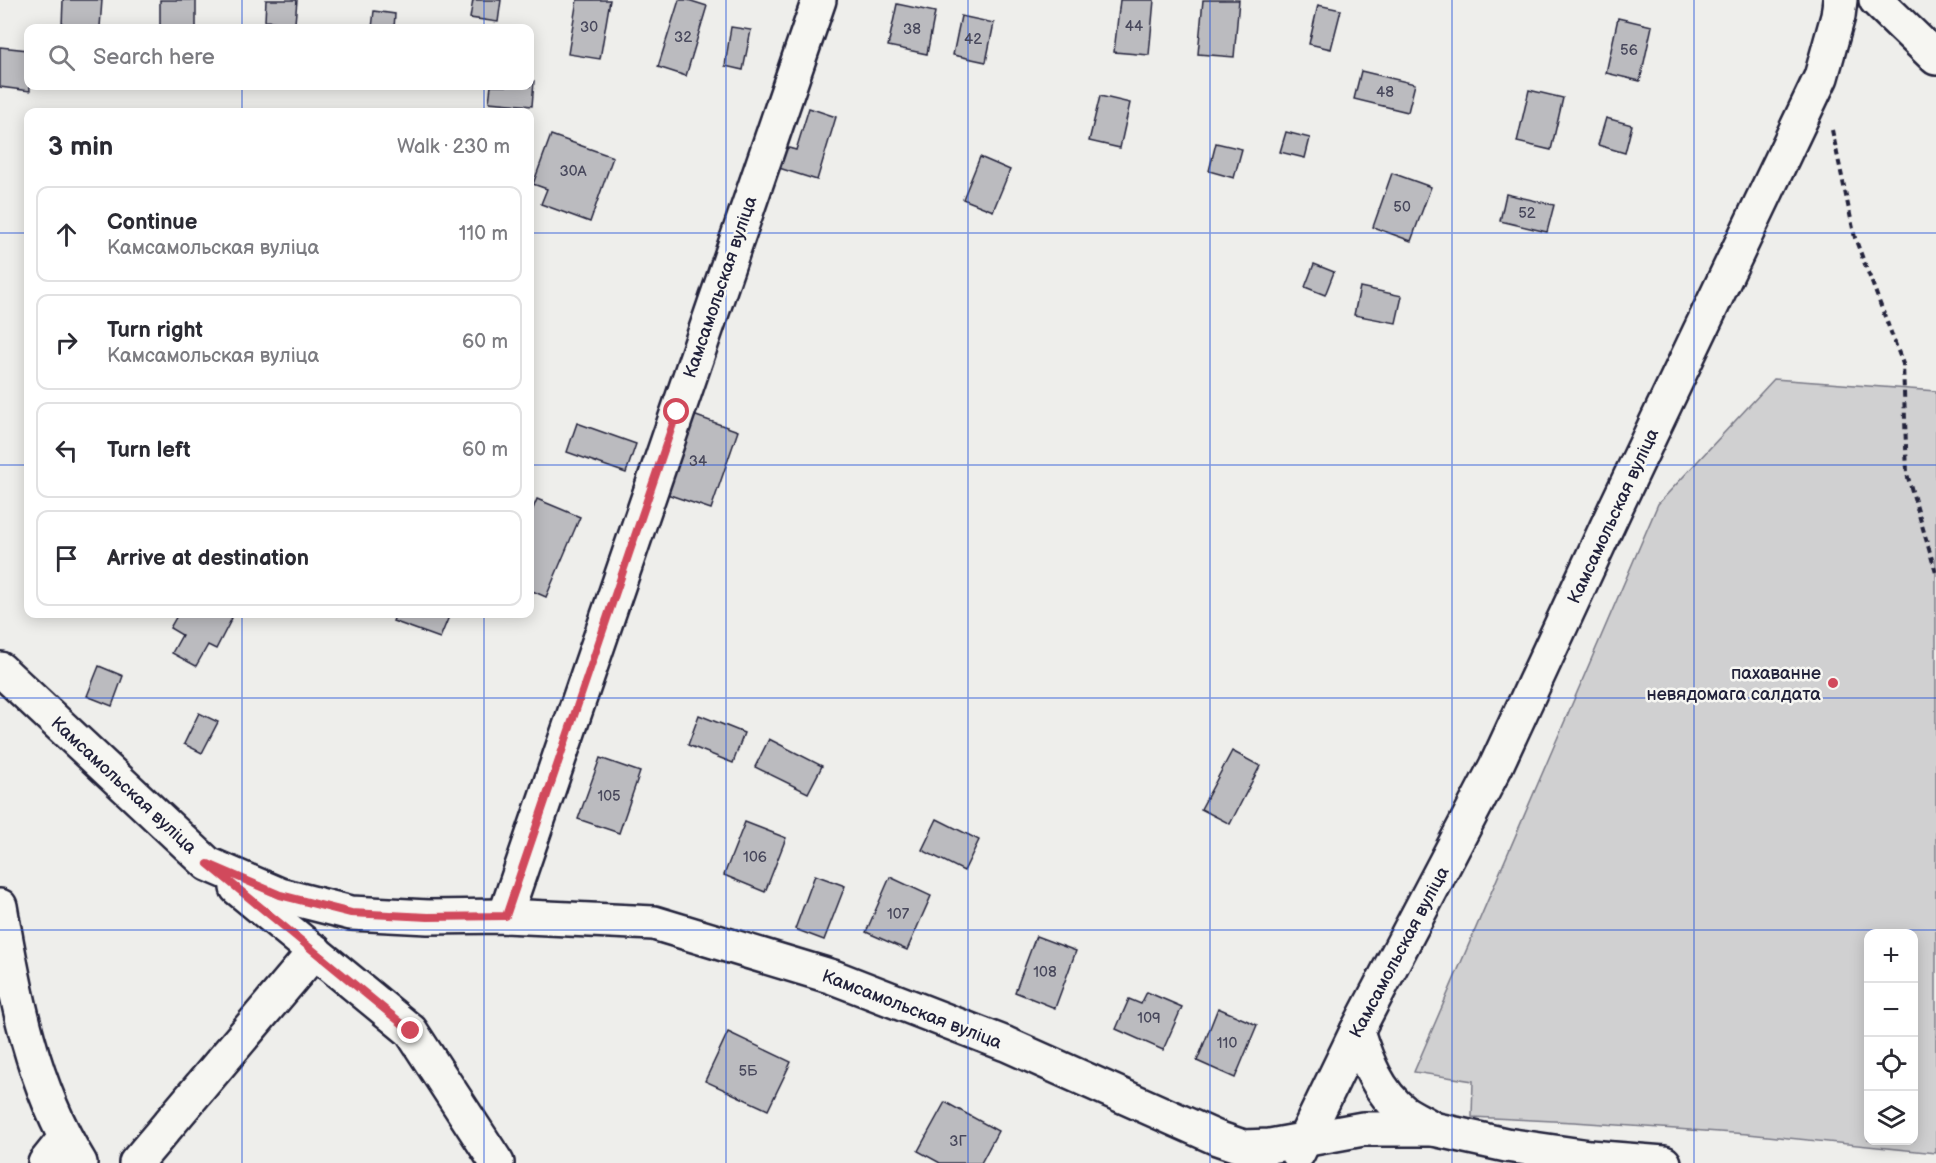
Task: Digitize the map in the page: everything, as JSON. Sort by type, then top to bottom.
[{"type":"street","name":"Камсамольская вуліца","points":[[506,916],[819,0]]},
{"type":"street","name":"Камсамольская вуліца","points":[[0,669],[208,864],[280,895],[351,913],[428,917],[506,916],[654,923],[833,977],[1006,1044],[1183,1123],[1243,1147],[1270,1146],[1299,1151],[1357,1032],[1496,766],[1615,509],[1821,77],[1838,16],[1840,0]]},
{"type":"street","points":[[1876,0],[1936,58]]},
{"type":"street","points":[[208,864],[411,1031],[497,1163]]},
{"type":"street","points":[[0,906],[12,976],[63,1154]]},
{"type":"street","points":[[136,1163],[315,951]]},
{"type":"street","points":[[1357,1032],[1376,1080],[1387,1094],[1406,1113],[1433,1128]]},
{"type":"street","points":[[1183,1123],[1211,1152],[1217,1163]]},
{"type":"street","points":[[1299,1151],[1363,1129],[1433,1128],[1506,1146],[1589,1157],[1664,1163]]},
{"type":"path","points":[[1821,77],[1855,238],[1903,364],[1907,474],[1936,573]]},
{"type":"shaded area","points":[[1774,379],[1936,391],[1936,1153],[1748,1134],[1472,1117],[1473,1081],[1414,1072],[1658,504]]},
{"type":"building","points":[[63,0],[102,0],[100,24],[62,24]]},
{"type":"building","points":[[160,0],[196,0],[196,24],[160,24]]},
{"type":"building","points":[[266,0],[297,0],[295,23],[265,21]]},
{"type":"building","points":[[473,0],[501,0],[498,22],[470,18]]},
{"type":"building","points":[[577,0],[610,0],[600,59],[568,54]]},
{"type":"building","points":[[679,0],[688,0],[707,6],[686,76],[658,67]]},
{"type":"building","points":[[1120,0],[1154,0],[1149,55],[1114,52]]},
{"type":"building","points":[[1203,0],[1239,0],[1234,57],[1198,54]]},
{"type":"building","points":[[897,4],[935,12],[927,54],[888,46]]},
{"type":"building","points":[[1318,5],[1341,10],[1331,49],[1309,44]]},
{"type":"building","points":[[374,11],[395,14],[394,24],[372,24]]},
{"type":"building","points":[[961,16],[994,23],[986,62],[953,55]]},
{"type":"building","points":[[1618,18],[1652,26],[1640,81],[1606,73]]},
{"type":"building","points":[[731,27],[751,30],[743,70],[725,66]]},
{"type":"building","points":[[0,47],[24,50],[24,90],[30,91],[0,87]]},
{"type":"building","points":[[1361,71],[1415,84],[1408,112],[1354,99]]},
{"type":"building","points":[[490,90],[533,90],[532,106],[489,102]]},
{"type":"building","points":[[1529,90],[1563,98],[1551,150],[1517,142]]},
{"type":"building","points":[[1100,96],[1130,103],[1120,148],[1089,141]]},
{"type":"building","points":[[809,108],[836,117],[817,180],[779,168],[785,147],[796,150]]},
{"type":"building","points":[[1606,118],[1632,125],[1625,153],[1598,145]]},
{"type":"building","points":[[1286,132],[1310,138],[1305,158],[1280,152]]},
{"type":"building","points":[[551,135],[613,157],[590,222],[541,204],[547,189],[534,184]]},
{"type":"building","points":[[1216,143],[1242,149],[1234,178],[1209,171]]},
{"type":"building","points":[[980,157],[1010,170],[993,211],[963,199]]},
{"type":"building","points":[[1392,173],[1431,187],[1411,241],[1373,227]]},
{"type":"building","points":[[1506,194],[1554,205],[1547,232],[1500,221]]},
{"type":"building","points":[[1314,264],[1334,272],[1325,295],[1305,287]]},
{"type":"building","points":[[1360,287],[1402,296],[1396,323],[1354,315]]},
{"type":"building","points":[[685,412],[738,431],[711,509],[658,491]]},
{"type":"building","points":[[577,423],[636,444],[626,473],[567,452]]},
{"type":"building","points":[[537,499],[580,517],[546,597],[534,592],[534,506]]},
{"type":"building","points":[[176,618],[232,618],[216,649],[208,645],[196,666],[172,653],[182,635],[170,628]]},
{"type":"building","points":[[394,618],[448,618],[440,638],[393,621]]},
{"type":"building","points":[[99,666],[123,676],[112,706],[87,696]]},
{"type":"building","points":[[199,713],[218,722],[202,753],[184,744]]},
{"type":"building","points":[[699,715],[744,733],[733,763],[688,745]]},
{"type":"building","points":[[769,739],[822,766],[808,793],[755,767]]},
{"type":"building","points":[[1232,751],[1260,766],[1230,824],[1201,809]]},
{"type":"building","points":[[600,758],[640,772],[619,833],[578,819]]},
{"type":"building","points":[[937,819],[979,840],[964,871],[922,850]]},
{"type":"building","points":[[745,822],[786,838],[765,892],[724,875]]},
{"type":"building","points":[[815,875],[845,886],[824,940],[795,929]]},
{"type":"building","points":[[890,877],[931,896],[907,950],[866,932]]},
{"type":"building","points":[[1036,936],[1076,951],[1055,1008],[1015,992]]},
{"type":"building","points":[[1147,992],[1182,1007],[1163,1050],[1116,1029],[1129,999],[1141,1004]]},
{"type":"building","points":[[1218,1008],[1257,1025],[1235,1078],[1197,1061]]},
{"type":"building","points":[[728,1032],[791,1062],[768,1110],[705,1081]]},
{"type":"building","points":[[945,1102],[998,1131],[981,1163],[940,1163],[918,1151]]},
{"type":"place","name":"пахаванне невядомага салдата","points":[[1833,683]]},
{"type":"route","points":[[411,1031],[208,864],[280,895],[351,913],[428,917],[506,916],[677,412]]}]
